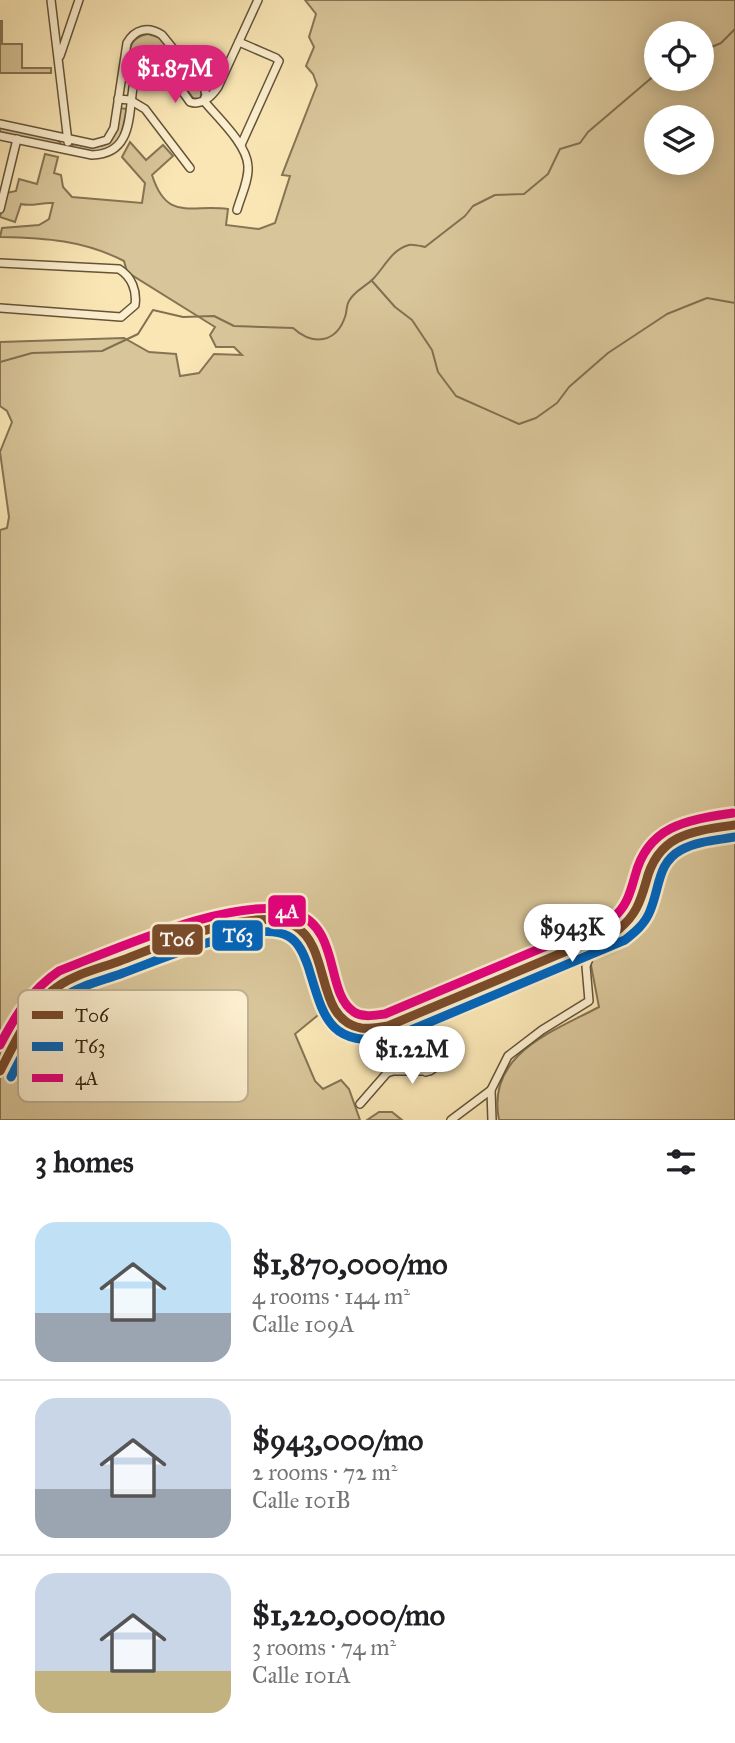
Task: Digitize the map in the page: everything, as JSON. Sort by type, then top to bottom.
[{"type":"main road","points":[[54,990],[80,975],[214,928],[279,921],[299,928],[313,946],[335,1008],[349,1023],[363,1028],[379,1028],[619,929],[634,918],[650,863],[664,846],[687,834],[735,825]]},
{"type":"main road","points":[[0,1071],[18,1039]]},
{"type":"street","points":[[51,0],[69,139],[66,149]]},
{"type":"street","points":[[58,60],[79,0]]},
{"type":"street","points":[[0,136],[92,155],[104,155],[121,143],[126,133],[136,69],[142,60],[152,57],[160,60],[190,102],[194,104],[204,101],[218,87],[258,0]]},
{"type":"street","points":[[0,124],[93,145],[107,140],[114,128],[127,43],[136,32],[149,29],[162,35],[186,63],[206,91],[204,101]]},
{"type":"street","points":[[239,42],[278,59],[241,145]]},
{"type":"street","points":[[172,75],[186,63]]},
{"type":"street","points":[[123,66],[136,69]]},
{"type":"street","points":[[118,99],[130,100],[145,109],[190,168]]},
{"type":"street","points":[[204,101],[241,145],[247,157],[248,173],[237,210]]},
{"type":"street","points":[[0,209],[17,139]]},
{"type":"street","points":[[0,263],[119,269],[128,277],[137,296],[135,305],[121,317],[0,308]]},
{"type":"street","points":[[451,1120],[491,1090],[508,1056],[589,1000],[586,966],[598,938]]},
{"type":"street","points":[[419,1013],[426,1072]]},
{"type":"street","points":[[360,1104],[387,1073],[426,1072],[435,1069],[451,1056]]},
{"type":"street","points":[[491,1090],[492,1120]]},
{"type":"shaded area","points":[[305,0],[735,0],[735,1120],[499,1120],[498,1097],[503,1078],[513,1062],[543,1036],[599,1007],[585,934],[404,1010],[362,1021],[334,1002],[295,1034],[315,1081],[323,1089],[341,1080],[349,1089],[360,1120],[0,1120],[0,530],[7,528],[9,517],[0,452],[12,422],[7,411],[0,406],[0,342],[124,338],[149,352],[176,354],[180,376],[199,373],[214,354],[242,355],[234,347],[216,347],[210,335],[215,327],[127,272],[124,261],[79,244],[0,237],[2,228],[39,225],[49,219],[53,203],[21,204],[15,222],[0,217],[6,193],[16,191],[19,179],[37,184],[45,154],[58,157],[54,173],[61,175],[63,187],[72,197],[142,203],[145,183],[122,157],[130,142],[146,160],[163,145],[173,156],[152,175],[158,190],[173,205],[181,208],[228,209],[226,225],[259,229],[275,223],[290,176],[282,175],[317,85],[306,66],[314,47],[309,37],[316,14]]},
{"type":"shaded area","points":[[0,21],[2,44],[22,44],[22,68],[51,68],[51,73],[0,73]]},
{"type":"shaded area","points":[[148,34],[161,38],[180,63],[171,70],[158,58],[149,55],[135,65],[126,65],[134,41]]},
{"type":"shaded area","points":[[186,70],[202,91],[200,99],[193,98],[177,76]]},
{"type":"shaded area","points":[[120,108],[127,109],[125,122],[118,141],[112,147],[97,152],[72,148],[73,144],[95,146],[109,142],[116,130]]},
{"type":"shaded area","points":[[0,128],[58,140],[62,146],[0,133]]},
{"type":"shaded area","points":[[379,1112],[392,1112],[402,1120],[367,1120]]},
{"type":"waterway","points":[[714,46],[721,43],[735,29]]},
{"type":"waterway","points":[[0,362],[32,353],[102,351],[138,334],[153,310],[183,317],[214,316],[234,326],[293,328],[308,338],[330,337],[341,326],[351,298],[373,279],[398,250],[411,245],[425,247],[465,216],[473,206],[495,195],[524,194],[548,174],[560,149],[580,143],[588,132],[644,84]]},
{"type":"waterway","points":[[372,281],[395,307],[412,320],[432,350],[438,372],[456,396],[519,424],[536,418],[557,403],[569,387],[608,353],[667,314],[707,298],[735,303]]},
{"type":"transit line","name":"4A","points":[[37,990],[59,971],[178,926],[244,910],[272,909],[296,913],[310,921],[320,933],[339,991],[354,1012],[369,1016],[385,1014],[613,918],[627,899],[641,859],[649,846],[660,836],[686,823],[733,813]]},
{"type":"transit line","name":"T06","points":[[53,990],[84,973],[182,938],[233,923],[278,920],[295,926],[307,936],[329,998],[346,1022],[361,1028],[388,1026],[619,929],[636,908],[652,866],[668,844],[691,833],[735,825]]},
{"type":"transit line","name":"T63","points":[[76,990],[206,943],[253,932],[273,932],[288,936],[301,949],[319,1000],[332,1025],[354,1038],[392,1038],[625,940],[648,916],[663,869],[673,855],[694,845],[735,837]]},
{"type":"transit line","name":"4A","points":[[0,1045],[18,1015]]},
{"type":"transit line","name":"T06","points":[[0,1071],[18,1037]]},
{"type":"transit line","name":"T63","points":[[11,1077],[18,1064]]}]
